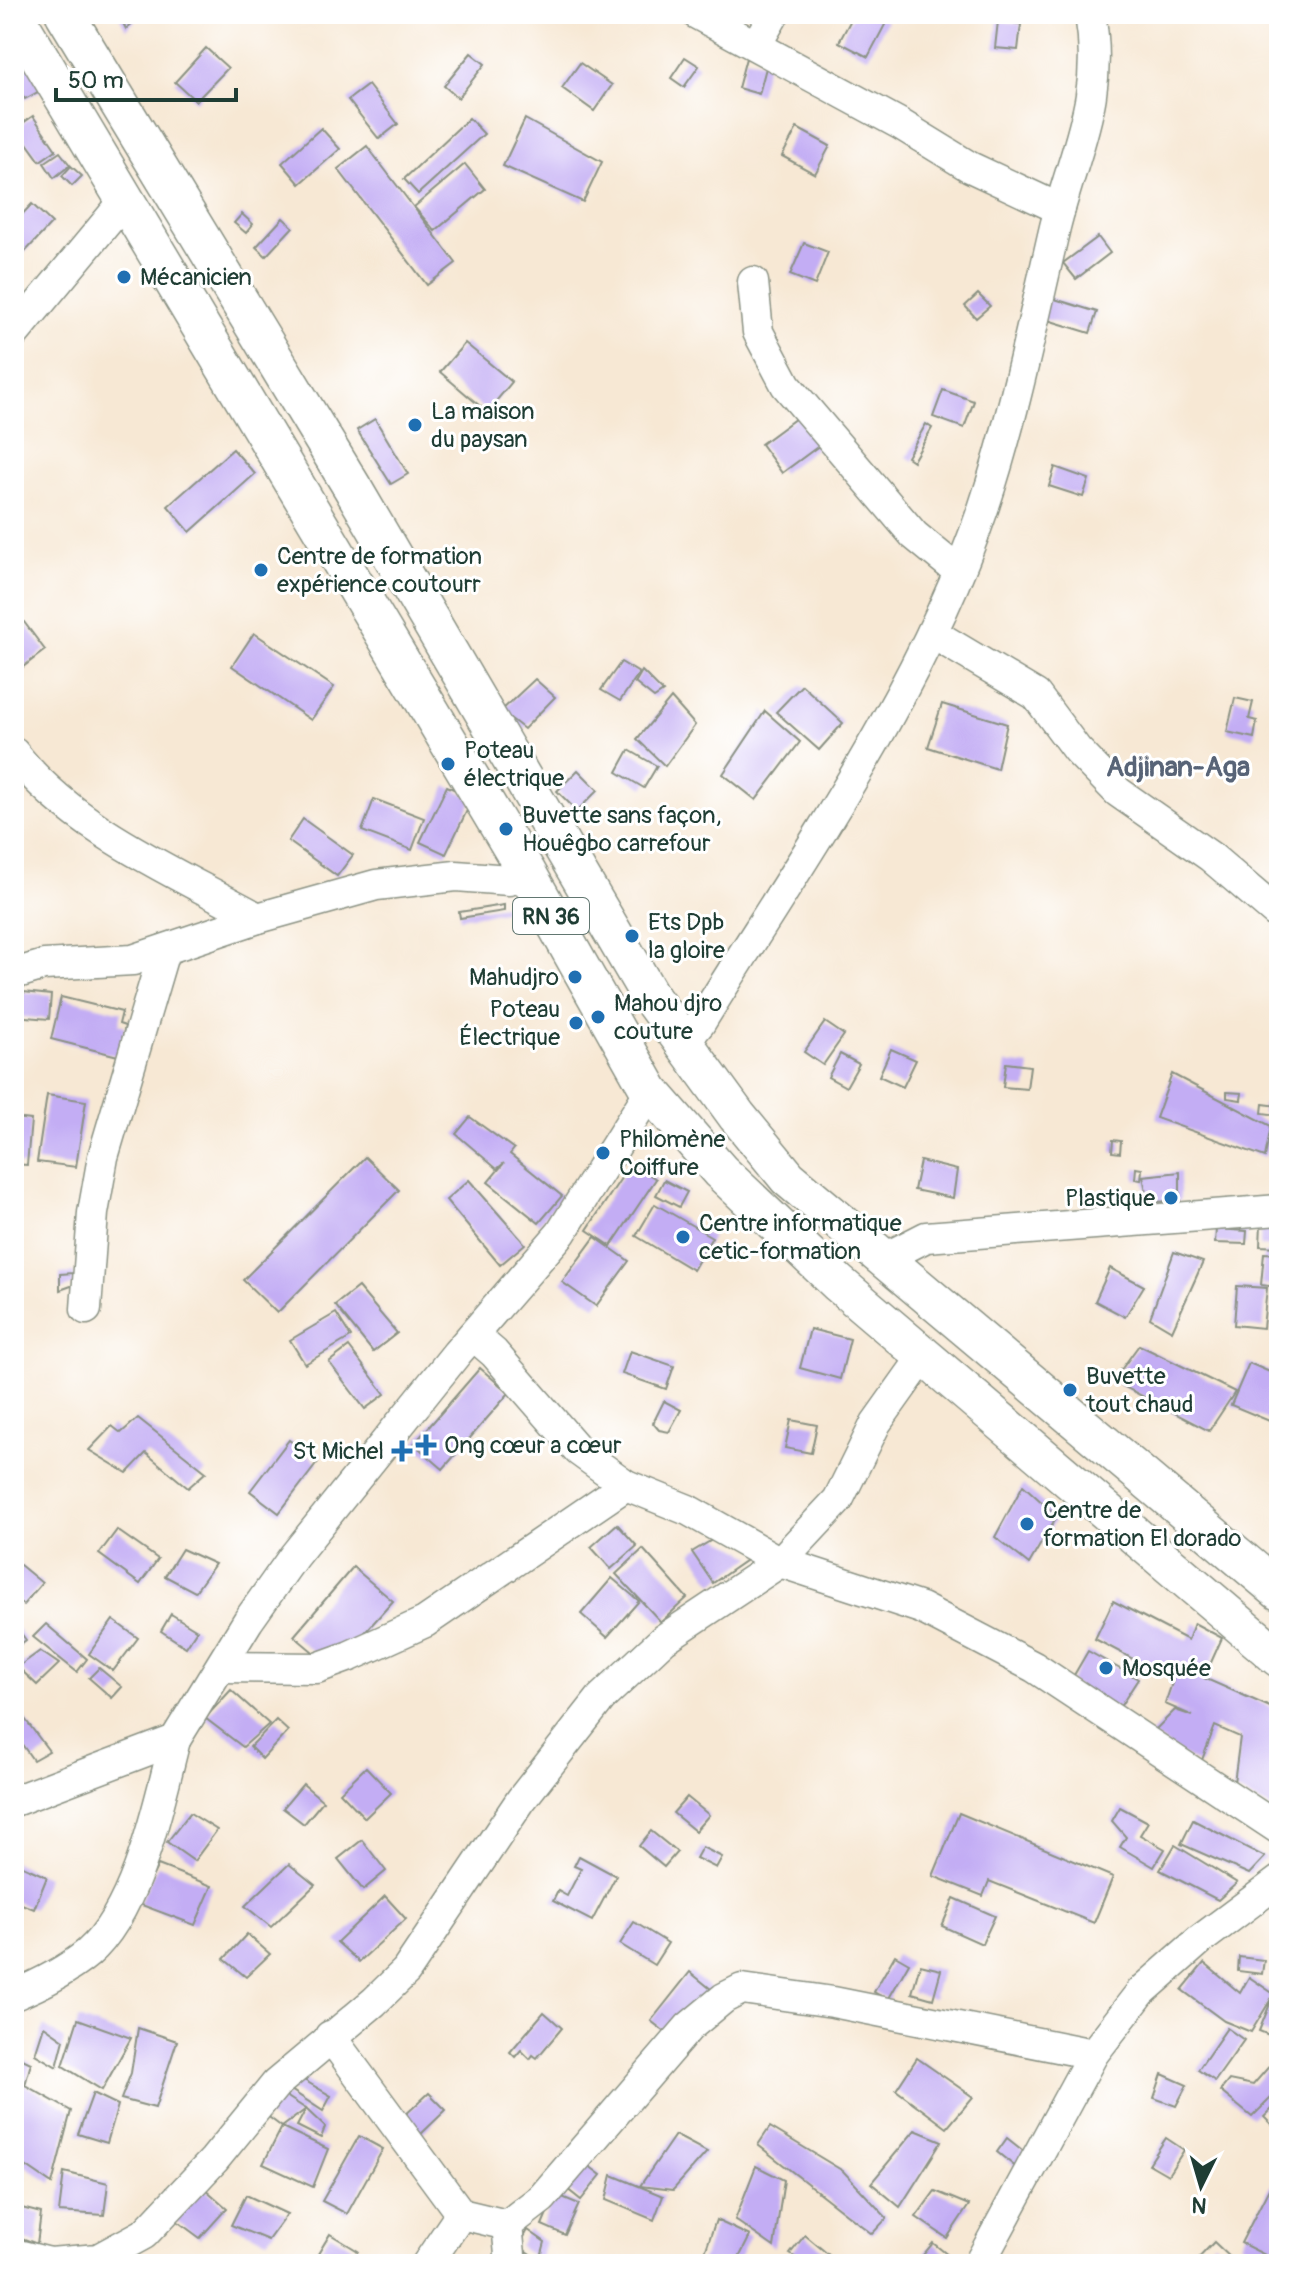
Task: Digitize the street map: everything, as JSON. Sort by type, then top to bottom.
[{"type":"main road","name":"RN 36","points":[[14,14],[527,873],[650,1091],[720,1171],[838,1283],[1279,1658]]},
{"type":"main road","name":"RN 36","points":[[65,14],[352,487],[651,998],[737,1116],[788,1178],[887,1257],[1279,1591]]},
{"type":"street","points":[[697,14],[970,167],[1060,209]]},
{"type":"street","points":[[756,45],[774,14]]},
{"type":"street","points":[[684,1042],[700,1023],[840,796],[932,633],[983,510],[1008,426],[1060,209],[1090,108],[1093,48],[1090,14]]},
{"type":"street","points":[[14,334],[126,199]]},
{"type":"street","points":[[753,282],[758,332],[786,385],[914,535],[958,571]]},
{"type":"street","points":[[932,633],[1036,695],[1077,750],[1118,792],[1211,857],[1279,915]]},
{"type":"street","points":[[14,753],[57,796],[118,840],[258,918]]},
{"type":"street","points":[[14,974],[44,965],[133,960],[258,918],[376,885],[456,876],[509,880],[527,873]]},
{"type":"street","points":[[86,1309],[93,1213],[103,1157],[164,951]]},
{"type":"street","points":[[14,1995],[51,1980],[90,1951],[116,1917],[137,1869],[175,1740],[221,1667],[294,1556],[473,1335],[561,1233],[650,1091]]},
{"type":"street","points":[[887,1257],[926,1237],[1279,1210]]},
{"type":"street","points":[[473,1335],[494,1353],[579,1451],[626,1485],[688,1510],[780,1562],[921,1608],[1034,1667],[1279,1829]]},
{"type":"street","points":[[16,2256],[50,2263],[98,2259],[144,2234],[214,2160],[276,2084],[374,2002],[406,1971],[521,1800],[601,1698],[664,1639],[780,1562],[838,1500],[876,1423],[913,1371],[926,1359]]},
{"type":"street","points":[[221,1667],[317,1668],[350,1656],[425,1622],[626,1485]]},
{"type":"street","points":[[14,1801],[175,1740]]},
{"type":"street","points":[[979,2264],[1093,2054],[1141,1992],[1200,1940],[1279,1881]]},
{"type":"street","points":[[507,2225],[542,2198],[689,2027],[724,1998],[742,1989],[833,2002],[1093,2054]]},
{"type":"street","points":[[330,2036],[461,2214],[507,2225]]},
{"type":"street","points":[[427,2264],[461,2214]]},
{"type":"street","points":[[507,2225],[511,2264]]},
{"type":"building","points":[[118,14],[143,14],[126,29]]},
{"type":"building","points":[[854,14],[875,14],[887,21],[868,57],[839,42]]},
{"type":"building","points":[[998,21],[1021,24],[1018,50],[995,48]]},
{"type":"building","points":[[14,40],[43,89],[25,99],[14,82]]},
{"type":"building","points":[[206,48],[228,68],[196,101],[175,82]]},
{"type":"building","points":[[471,53],[485,64],[458,98],[444,86]]},
{"type":"building","points":[[685,57],[699,66],[684,87],[671,78]]},
{"type":"building","points":[[746,58],[767,64],[759,94],[738,88]]},
{"type":"building","points":[[580,63],[612,85],[594,111],[562,88]]},
{"type":"building","points":[[368,85],[398,124],[379,139],[348,100]]},
{"type":"building","points":[[33,116],[56,150],[40,161],[16,128]]},
{"type":"building","points":[[469,118],[484,134],[418,194],[404,179]]},
{"type":"building","points":[[525,119],[602,162],[583,202],[503,166]]},
{"type":"building","points":[[321,128],[340,149],[300,184],[282,163]]},
{"type":"building","points":[[797,128],[830,146],[815,174],[782,156]]},
{"type":"building","points":[[367,146],[456,263],[427,285],[338,169]]},
{"type":"building","points":[[60,152],[70,165],[54,178],[44,163]]},
{"type":"building","points":[[465,164],[485,189],[435,231],[414,207]]},
{"type":"building","points":[[71,166],[82,176],[72,186],[62,176]]},
{"type":"building","points":[[32,204],[52,223],[25,252],[14,242],[14,223]]},
{"type":"building","points":[[242,214],[253,224],[246,233],[234,223]]},
{"type":"building","points":[[283,218],[293,227],[266,256],[256,247]]},
{"type":"building","points":[[1098,237],[1110,253],[1076,279],[1063,263]]},
{"type":"building","points":[[804,243],[828,252],[815,285],[790,275]]},
{"type":"building","points":[[978,294],[990,306],[976,318],[965,306]]},
{"type":"building","points":[[1048,297],[1097,312],[1090,333],[1041,318]]},
{"type":"building","points":[[465,343],[512,382],[487,412],[440,372]]},
{"type":"building","points":[[943,390],[974,401],[964,428],[933,417]]},
{"type":"building","points":[[799,416],[820,445],[782,473],[761,444]]},
{"type":"building","points":[[375,419],[408,474],[391,484],[357,430]]},
{"type":"building","points":[[926,424],[932,428],[913,461],[907,457]]},
{"type":"building","points":[[233,449],[255,474],[190,532],[168,506]]},
{"type":"building","points":[[1055,467],[1089,479],[1083,497],[1049,486]]},
{"type":"building","points":[[18,614],[45,650],[14,674],[14,617]]},
{"type":"building","points":[[254,633],[334,687],[311,720],[232,666]]},
{"type":"building","points":[[621,662],[639,673],[620,701],[601,690]]},
{"type":"building","points":[[642,671],[663,692],[654,698],[635,683]]},
{"type":"building","points":[[535,679],[555,697],[524,729],[501,711]]},
{"type":"building","points":[[802,685],[843,723],[819,750],[776,712]]},
{"type":"building","points":[[671,698],[695,725],[665,766],[637,739]]},
{"type":"building","points":[[1235,698],[1253,702],[1249,719],[1257,721],[1254,738],[1227,732]]},
{"type":"building","points":[[942,704],[1007,724],[997,769],[928,747]]},
{"type":"building","points":[[765,711],[800,742],[756,800],[723,774]]},
{"type":"building","points":[[629,750],[657,766],[644,788],[617,772]]},
{"type":"building","points":[[578,770],[598,790],[577,811],[557,791]]},
{"type":"building","points":[[447,786],[473,798],[446,854],[420,842]]},
{"type":"building","points":[[374,799],[424,818],[412,850],[362,831]]},
{"type":"building","points":[[303,819],[353,855],[337,876],[288,841]]},
{"type":"building","points":[[504,905],[504,911],[460,918],[459,912]]},
{"type":"building","points":[[14,991],[51,995],[49,1019],[14,1016]]},
{"type":"building","points":[[61,997],[122,1012],[119,1024],[125,1026],[118,1056],[51,1039]]},
{"type":"building","points":[[825,1022],[844,1035],[823,1065],[804,1052]]},
{"type":"building","points":[[891,1049],[916,1060],[903,1087],[879,1076]]},
{"type":"building","points":[[840,1054],[859,1064],[846,1087],[828,1077]]},
{"type":"building","points":[[1006,1063],[1030,1066],[1027,1089],[1003,1087]]},
{"type":"building","points":[[1172,1074],[1271,1126],[1265,1157],[1156,1118]]},
{"type":"building","points":[[1227,1092],[1242,1093],[1241,1100],[1227,1098]]},
{"type":"building","points":[[47,1095],[86,1101],[76,1167],[37,1162]]},
{"type":"building","points":[[1263,1104],[1279,1106],[1278,1115],[1262,1113]]},
{"type":"building","points":[[470,1117],[514,1149],[510,1154],[562,1196],[539,1223],[488,1182],[504,1163],[497,1169],[456,1134]]},
{"type":"building","points":[[14,1118],[31,1120],[27,1165],[14,1164]]},
{"type":"building","points":[[1113,1140],[1121,1141],[1120,1153],[1112,1152]]},
{"type":"building","points":[[365,1157],[399,1190],[277,1313],[243,1280]]},
{"type":"building","points":[[920,1161],[957,1170],[953,1198],[914,1190]]},
{"type":"building","points":[[631,1163],[656,1179],[611,1246],[587,1230]]},
{"type":"building","points":[[1136,1168],[1142,1169],[1141,1180],[1135,1179]]},
{"type":"building","points":[[1180,1172],[1180,1201],[1148,1202],[1143,1176]]},
{"type":"building","points":[[469,1180],[525,1244],[500,1265],[446,1200]]},
{"type":"building","points":[[664,1180],[687,1192],[679,1207],[656,1195]]},
{"type":"building","points":[[655,1204],[712,1237],[693,1270],[636,1236]]},
{"type":"building","points":[[1261,1224],[1279,1225],[1279,1247],[1260,1246]]},
{"type":"building","points":[[1216,1229],[1247,1231],[1246,1244],[1215,1243]]},
{"type":"building","points":[[595,1237],[629,1261],[596,1306],[562,1282]]},
{"type":"building","points":[[1174,1252],[1203,1262],[1172,1331],[1150,1318]]},
{"type":"building","points":[[1264,1253],[1279,1254],[1277,1287],[1261,1285]]},
{"type":"building","points":[[1110,1268],[1144,1286],[1125,1317],[1095,1301]]},
{"type":"building","points":[[74,1273],[74,1285],[60,1290],[60,1274]]},
{"type":"building","points":[[1237,1286],[1267,1288],[1263,1328],[1234,1325]]},
{"type":"building","points":[[358,1287],[397,1333],[373,1352],[335,1305]]},
{"type":"building","points":[[336,1313],[351,1337],[305,1364],[290,1340]]},
{"type":"building","points":[[810,1329],[850,1339],[840,1379],[800,1368]]},
{"type":"building","points":[[1139,1345],[1235,1392],[1209,1431],[1113,1381]]},
{"type":"building","points":[[349,1347],[385,1394],[365,1409],[329,1362]]},
{"type":"building","points":[[630,1351],[674,1366],[666,1389],[622,1374]]},
{"type":"building","points":[[1249,1363],[1279,1376],[1279,1425],[1231,1405]]},
{"type":"building","points":[[480,1368],[509,1393],[443,1469],[414,1444]]},
{"type":"building","points":[[664,1401],[681,1410],[669,1432],[659,1430],[653,1423]]},
{"type":"building","points":[[138,1418],[206,1472],[188,1488],[146,1453],[127,1473],[89,1450],[112,1426],[121,1433]]},
{"type":"building","points":[[791,1420],[817,1425],[811,1453],[785,1448]]},
{"type":"building","points":[[289,1440],[318,1462],[279,1513],[250,1491]]},
{"type":"building","points":[[1023,1485],[1057,1516],[1029,1564],[995,1537]]},
{"type":"building","points":[[617,1524],[637,1546],[611,1569],[591,1547]]},
{"type":"building","points":[[117,1530],[158,1559],[140,1584],[99,1554]]},
{"type":"building","points":[[717,1537],[752,1556],[713,1583],[692,1552]]},
{"type":"building","points":[[182,1549],[215,1564],[195,1592],[165,1576]]},
{"type":"building","points":[[643,1549],[687,1598],[661,1622],[616,1574]]},
{"type":"building","points":[[14,1560],[42,1583],[23,1605],[14,1598]]},
{"type":"building","points":[[353,1567],[393,1601],[344,1656],[325,1662],[294,1636]]},
{"type":"building","points":[[612,1578],[639,1601],[607,1637],[581,1614]]},
{"type":"building","points":[[1113,1601],[1188,1640],[1194,1623],[1222,1638],[1204,1678],[1279,1711],[1279,1812],[1233,1790],[1240,1737],[1215,1726],[1200,1765],[1150,1735],[1175,1710],[1193,1716],[1165,1704],[1173,1680],[1095,1639]]},
{"type":"building","points":[[171,1614],[197,1630],[186,1647],[161,1631]]},
{"type":"building","points":[[113,1620],[138,1638],[113,1671],[89,1654]]},
{"type":"building","points":[[46,1624],[87,1659],[77,1672],[33,1637]]},
{"type":"building","points":[[17,1628],[26,1640],[14,1649],[14,1630]]},
{"type":"building","points":[[40,1651],[59,1664],[37,1685],[18,1667]]},
{"type":"building","points":[[1088,1651],[1138,1679],[1118,1710],[1070,1682]]},
{"type":"building","points":[[99,1668],[122,1687],[112,1698],[89,1678]]},
{"type":"building","points":[[231,1690],[269,1724],[243,1747],[205,1718]]},
{"type":"building","points":[[25,1719],[49,1751],[33,1760],[14,1733],[14,1725]]},
{"type":"building","points":[[276,1720],[288,1731],[262,1759],[250,1747]]},
{"type":"building","points":[[366,1767],[391,1793],[365,1818],[340,1792]]},
{"type":"building","points":[[303,1784],[323,1801],[304,1824],[283,1808]]},
{"type":"building","points":[[687,1797],[709,1815],[695,1831],[673,1813]]},
{"type":"building","points":[[1120,1807],[1148,1822],[1140,1835],[1165,1849],[1154,1867],[1120,1847],[1126,1837],[1112,1821]]},
{"type":"building","points":[[190,1813],[217,1830],[194,1861],[167,1842]]},
{"type":"building","points":[[959,1813],[1113,1877],[1094,1923],[989,1881],[983,1896],[933,1876]]},
{"type":"building","points":[[1193,1820],[1265,1857],[1249,1874],[1181,1844]]},
{"type":"building","points":[[651,1831],[677,1852],[664,1867],[639,1846]]},
{"type":"building","points":[[362,1840],[386,1871],[363,1890],[338,1859]]},
{"type":"building","points":[[1175,1845],[1237,1883],[1218,1900],[1160,1870]]},
{"type":"building","points":[[702,1847],[722,1857],[716,1868],[696,1858]]},
{"type":"building","points":[[579,1856],[616,1876],[592,1921],[553,1901],[558,1891],[567,1896],[581,1869],[574,1866]]},
{"type":"building","points":[[14,1862],[47,1877],[34,1909],[14,1901]]},
{"type":"building","points":[[289,1864],[315,1885],[271,1927],[245,1906]]},
{"type":"building","points":[[158,1865],[212,1886],[195,1925],[139,1904]]},
{"type":"building","points":[[385,1896],[406,1919],[359,1962],[337,1942]]},
{"type":"building","points":[[954,1898],[995,1916],[982,1944],[942,1926]]},
{"type":"building","points":[[634,1922],[668,1943],[654,1965],[620,1944]]},
{"type":"building","points":[[247,1934],[270,1954],[246,1977],[224,1959]]},
{"type":"building","points":[[895,1955],[909,1963],[888,2000],[874,1992]]},
{"type":"building","points":[[1239,1957],[1264,1960],[1262,1974],[1238,1971]]},
{"type":"building","points":[[1204,1963],[1240,1993],[1249,1977],[1274,1994],[1251,2032],[1224,2021],[1182,1990]]},
{"type":"building","points":[[920,1965],[941,1970],[933,1999],[912,1993]]},
{"type":"building","points":[[690,1972],[712,1990],[673,2038],[651,2021]]},
{"type":"building","points":[[1279,1983],[1279,2039],[1259,2031]]},
{"type":"building","points":[[544,2012],[562,2028],[537,2058],[533,2055],[530,2059],[521,2050],[515,2057],[510,2052]]},
{"type":"building","points":[[78,2019],[131,2038],[102,2090],[63,2066]]},
{"type":"building","points":[[44,2026],[64,2040],[57,2067],[35,2054]]},
{"type":"building","points":[[138,2028],[177,2041],[155,2108],[121,2099],[131,2073]]},
{"type":"building","points":[[1227,2028],[1244,2040],[1215,2081],[1198,2070]]},
{"type":"building","points":[[14,2055],[31,2063],[25,2085],[71,2111],[52,2184],[14,2158],[14,2112],[21,2095],[14,2094]]},
{"type":"building","points":[[1279,2055],[1279,2090],[1252,2117],[1220,2091],[1229,2080],[1253,2085]]},
{"type":"building","points":[[917,2058],[973,2097],[947,2128],[896,2090]]},
{"type":"building","points":[[1162,2074],[1187,2085],[1176,2106],[1154,2098]]},
{"type":"building","points":[[297,2076],[331,2096],[323,2111],[291,2090]]},
{"type":"building","points":[[93,2093],[118,2105],[107,2143],[78,2134]]},
{"type":"building","points":[[429,2093],[446,2110],[420,2135],[403,2117]]},
{"type":"building","points":[[286,2096],[306,2109],[282,2127],[266,2115]]},
{"type":"building","points":[[1279,2102],[1279,2132],[1264,2117]]},
{"type":"building","points":[[306,2109],[325,2127],[321,2138],[297,2126]]},
{"type":"building","points":[[282,2127],[328,2149],[313,2187],[263,2164]]},
{"type":"building","points":[[770,2127],[843,2171],[887,2218],[872,2234],[758,2145]]},
{"type":"building","points":[[915,2130],[942,2141],[900,2207],[871,2183]]},
{"type":"building","points":[[675,2135],[707,2152],[673,2190],[640,2186]]},
{"type":"building","points":[[359,2136],[383,2149],[347,2214],[322,2201]]},
{"type":"building","points":[[1007,2138],[1026,2153],[1017,2168],[997,2152]]},
{"type":"building","points":[[1166,2138],[1184,2150],[1168,2175],[1149,2164]]},
{"type":"building","points":[[585,2163],[601,2175],[581,2200],[566,2188]]},
{"type":"building","points":[[756,2166],[784,2180],[774,2247],[735,2220]]},
{"type":"building","points":[[64,2172],[108,2183],[104,2215],[59,2212]]},
{"type":"building","points":[[612,2175],[663,2196],[654,2220],[606,2200]]},
{"type":"building","points":[[1274,2179],[1279,2181],[1279,2252],[1275,2260],[1241,2243]]},
{"type":"building","points":[[196,2181],[227,2208],[200,2238],[169,2215]]},
{"type":"building","points":[[935,2191],[969,2205],[947,2238],[916,2217]]},
{"type":"building","points":[[555,2194],[579,2204],[565,2235],[542,2225]]},
{"type":"building","points":[[246,2195],[287,2214],[268,2240],[231,2225]]},
{"type":"building","points":[[14,2206],[41,2213],[37,2244],[14,2235]]},
{"type":"building","points":[[716,2220],[750,2236],[736,2264],[701,2264]]},
{"type":"building","points":[[528,2230],[545,2242],[540,2261],[519,2246]]},
{"type":"building","points":[[330,2234],[358,2251],[350,2264],[312,2264]]},
{"type":"building","points":[[805,2235],[829,2255],[826,2264],[806,2264],[790,2254]]},
{"type":"building","points":[[1214,2242],[1232,2259],[1227,2264],[1193,2264]]},
{"type":"building","points":[[933,2243],[959,2264],[935,2264],[923,2255]]},
{"type":"building","points":[[1261,2256],[1278,2264],[1257,2264]]},
{"type":"place","name":"Mécanicien","points":[[124,277]]},
{"type":"place","name":"La maison du paysan","points":[[415,425]]},
{"type":"place","name":"Centre de formation expérience coutourr","points":[[261,570]]},
{"type":"place","name":"Poteau électrique","points":[[448,764]]},
{"type":"place","name":"Buvette sans façon, Houêgbo carrefour","points":[[506,829]]},
{"type":"place","name":"Ets Dpb la gloire","points":[[632,936]]},
{"type":"place","name":"Mahudjro","points":[[575,977]]},
{"type":"place","name":"Mahou djro couture","points":[[598,1017]]},
{"type":"place","name":"Poteau Électrique","points":[[576,1023]]},
{"type":"place","name":"Philomène Coiffure","points":[[603,1153]]},
{"type":"place","name":"Plastique","points":[[1171,1198]]},
{"type":"place","name":"Centre informatique cetic-formation","points":[[683,1237]]},
{"type":"place","name":"Buvette tout chaud","points":[[1070,1390]]},
{"type":"place","name":"Ong cœur a cœur","points":[[426,1445]]},
{"type":"place","name":"St Michel","points":[[402,1451]]},
{"type":"place","name":"Centre de formation El dorado","points":[[1027,1524]]},
{"type":"place","name":"Mosquée","points":[[1106,1668]]},
{"type":"district","name":"Adjinan-Aga","points":[[1178,766]]}]
